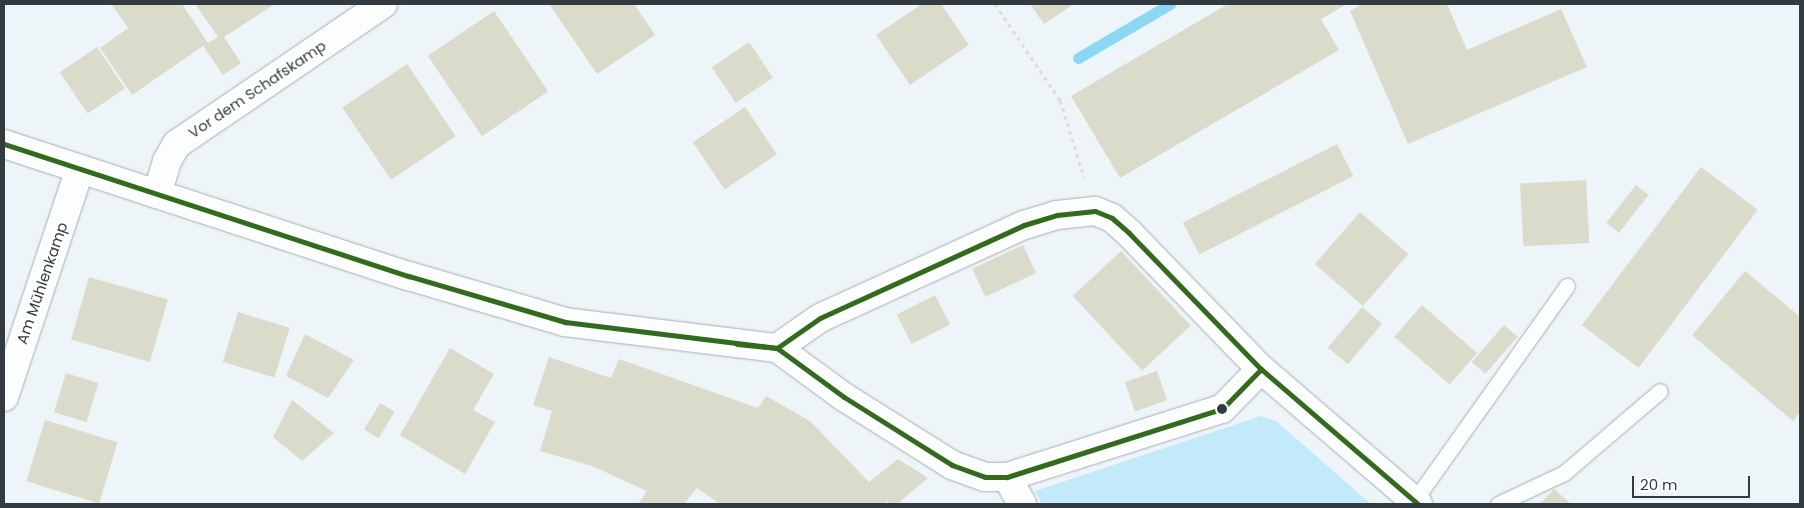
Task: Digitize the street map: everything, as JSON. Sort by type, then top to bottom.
[{"type":"street","name":"Vor dem Schafskamp","points":[[157,194],[168,161],[177,144],[382,4]]},
{"type":"street","points":[[4,144],[409,276],[565,322],[777,348],[844,397],[952,465],[985,478],[1007,477],[1222,409],[1261,369]]},
{"type":"street","name":"Am Mühlenkamp","points":[[4,397],[80,169]]},
{"type":"street","points":[[777,348],[820,318],[1024,224],[1057,215],[1095,211],[1112,218],[1130,233],[1261,369],[1416,503]]},
{"type":"street","points":[[1007,477],[1022,504]]},
{"type":"lane","points":[[1416,503],[1567,286]]},
{"type":"lane","points":[[1498,504],[1564,472],[1660,391]]},
{"type":"path","points":[[994,4],[1060,100],[1095,211]]},
{"type":"shaded area","points":[[1261,416],[1276,421],[1371,504],[1042,504],[1035,491]]},
{"type":"building","points":[[111,4],[182,4],[208,43],[218,37],[195,4],[275,4],[224,37],[241,63],[223,75],[203,46],[132,95],[100,48],[128,28]]},
{"type":"building","points":[[549,4],[634,4],[655,35],[597,74]]},
{"type":"building","points":[[922,4],[941,4],[969,45],[910,85],[876,35]]},
{"type":"building","points":[[1030,4],[1074,4],[1044,24]]},
{"type":"building","points":[[1228,4],[1347,4],[1321,19],[1339,50],[1120,178],[1071,96]]},
{"type":"building","points":[[1362,4],[1447,4],[1467,50],[1561,9],[1587,67],[1408,144],[1350,11]]},
{"type":"building","points":[[494,11],[548,91],[482,136],[428,56]]},
{"type":"building","points":[[749,42],[773,78],[736,103],[712,67]]},
{"type":"building","points":[[97,47],[125,88],[88,114],[60,72]]},
{"type":"building","points":[[407,64],[456,136],[391,180],[342,108]]},
{"type":"building","points":[[745,107],[777,154],[725,189],[693,142]]},
{"type":"building","points":[[1337,144],[1353,176],[1199,255],[1183,223]]},
{"type":"building","points":[[1701,167],[1758,210],[1639,368],[1582,325]]},
{"type":"building","points":[[1586,180],[1589,243],[1523,246],[1520,183]]},
{"type":"building","points":[[1636,185],[1649,195],[1619,233],[1606,223]]},
{"type":"building","points":[[1360,212],[1408,254],[1363,306],[1315,264]]},
{"type":"building","points":[[1023,245],[1036,273],[985,297],[972,269]]},
{"type":"building","points":[[1121,251],[1191,326],[1142,371],[1073,296]]},
{"type":"building","points":[[1745,271],[1800,317],[1800,412],[1793,421],[1692,335]]},
{"type":"building","points":[[89,277],[168,300],[150,362],[71,339]]},
{"type":"building","points":[[935,295],[950,324],[912,344],[897,315]]},
{"type":"building","points":[[1422,305],[1477,353],[1450,385],[1394,337]]},
{"type":"building","points":[[1362,307],[1382,324],[1348,364],[1328,348]]},
{"type":"building","points":[[238,312],[290,328],[274,378],[223,362]]},
{"type":"building","points":[[1504,325],[1518,337],[1485,374],[1472,362]]},
{"type":"building","points":[[305,334],[354,360],[328,398],[286,376]]},
{"type":"building","points":[[450,348],[494,374],[473,410],[495,422],[465,474],[400,435]]},
{"type":"building","points":[[549,357],[611,378],[619,359],[758,408],[766,396],[810,421],[869,482],[898,459],[928,478],[897,504],[890,504],[887,501],[884,504],[720,504],[697,488],[684,504],[638,504],[647,491],[592,466],[540,451],[552,411],[533,405]]},
{"type":"building","points":[[1157,371],[1167,400],[1135,411],[1125,382]]},
{"type":"building","points":[[66,373],[99,383],[87,422],[54,412]]},
{"type":"building","points":[[292,400],[334,433],[302,461],[273,437]]},
{"type":"building","points":[[380,403],[395,412],[379,438],[364,430]]},
{"type":"building","points":[[45,420],[118,442],[99,503],[26,481]]},
{"type":"building","points":[[1554,489],[1571,504],[1540,504]]},
{"type":"waterway","points":[[1078,58],[1170,4]]},
{"type":"transit line","points":[[4,144],[409,276],[565,322],[777,348],[820,318],[1024,225],[1057,215],[1095,211],[1112,218],[1129,233],[1261,369],[1418,504]]},
{"type":"transit line","points":[[737,344],[777,348],[844,397],[952,465],[985,477],[1007,477],[1222,409],[1261,369]]}]
